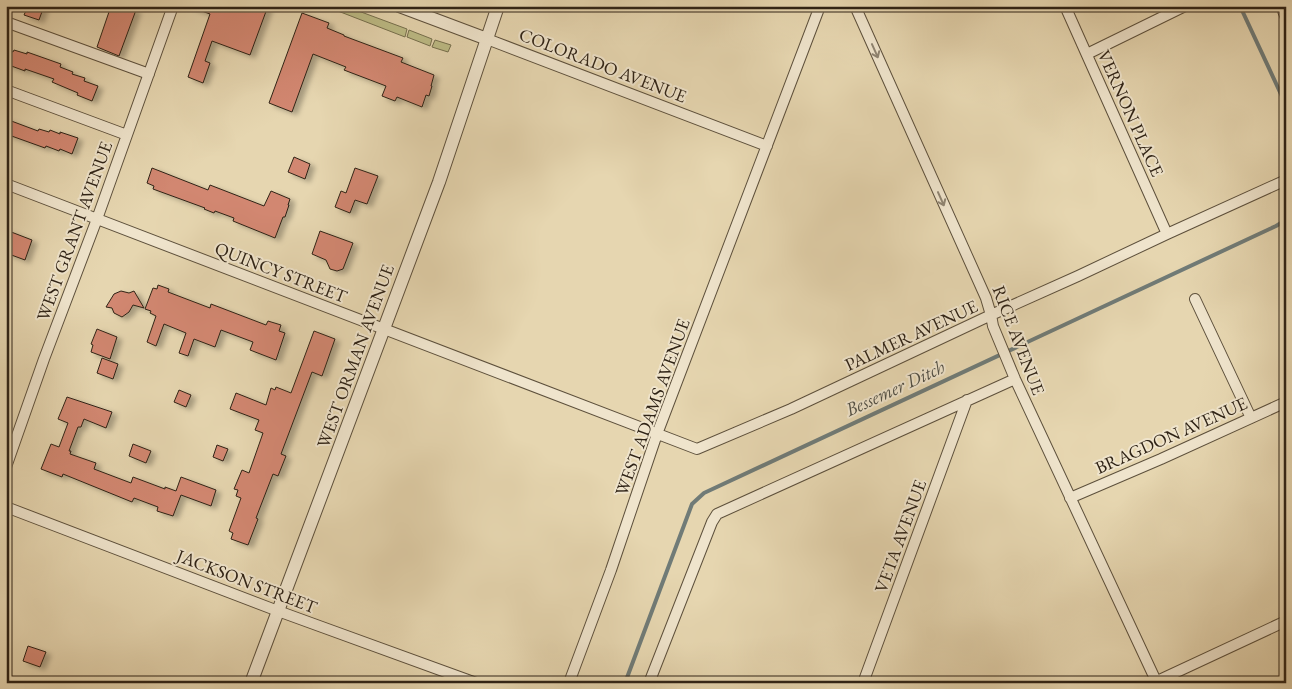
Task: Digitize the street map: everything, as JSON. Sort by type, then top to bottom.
[{"type":"street","name":"WEST GRANT AVENUE","points":[[6,466],[174,6]]},
{"type":"street","name":"COLORADO AVENUE","points":[[399,6],[767,146]]},
{"type":"street","name":"WEST ORMAN AVENUE","points":[[251,683],[439,182],[498,6]]},
{"type":"street","name":"WEST ADAMS AVENUE","points":[[569,682],[611,570],[657,434],[820,6]]},
{"type":"street","name":"RICE AVENUE","points":[[855,6],[982,290],[993,326],[1015,379],[1155,682]]},
{"type":"street","name":"VERNON PLACE","points":[[1065,6],[1167,234]]},
{"type":"street","points":[[1087,54],[1185,6]]},
{"type":"street","points":[[1280,6],[1286,18]]},
{"type":"street","points":[[6,22],[149,74]]},
{"type":"street","points":[[6,90],[127,135]]},
{"type":"street","name":"PALMER AVENUE","points":[[657,434],[697,449],[791,409],[1286,180]]},
{"type":"street","name":"QUINCY STREET","points":[[6,184],[657,434]]},
{"type":"street","points":[[1196,299],[1251,418]]},
{"type":"street","points":[[649,683],[712,522],[718,514],[1015,379]]},
{"type":"street","name":"VETA AVENUE","points":[[863,683],[967,400]]},
{"type":"street","name":"BRAGDON AVENUE","points":[[1070,498],[1286,402]]},
{"type":"street","name":"JACKSON STREET","points":[[6,507],[278,611],[476,683]]},
{"type":"street","points":[[1155,682],[1286,621]]},
{"type":"shaded area","points":[[325,6],[345,6],[407,29],[405,37]]},
{"type":"shaded area","points":[[409,30],[432,39],[430,46],[407,37]]},
{"type":"shaded area","points":[[435,40],[451,45],[448,52],[432,47]]},
{"type":"building","points":[[28,6],[44,6],[39,20],[24,15]]},
{"type":"building","points":[[111,6],[126,6],[136,10],[119,56],[97,47]]},
{"type":"building","points":[[191,6],[268,6],[250,55],[212,41],[205,61],[210,63],[203,83],[188,77],[210,14]]},
{"type":"building","points":[[302,13],[329,23],[327,28],[344,36],[403,58],[401,62],[434,75],[429,96],[426,95],[422,107],[397,97],[395,101],[382,96],[386,86],[344,70],[346,67],[313,54],[292,112],[269,103]]},
{"type":"building","points":[[6,49],[27,54],[27,52],[61,64],[60,67],[73,72],[72,74],[85,78],[84,81],[98,86],[92,101],[52,82],[54,79],[6,64]]},
{"type":"building","points":[[6,119],[38,131],[39,129],[49,132],[50,130],[78,138],[72,154],[60,149],[59,151],[46,146],[45,148],[6,134]]},
{"type":"building","points":[[294,157],[310,164],[305,179],[288,172]]},
{"type":"building","points":[[152,168],[208,190],[210,185],[264,206],[271,191],[290,199],[289,205],[275,238],[233,221],[234,218],[215,211],[214,213],[153,189],[154,186],[147,183]]},
{"type":"building","points":[[355,168],[378,176],[367,204],[355,200],[350,213],[335,207],[341,191],[346,193]]},
{"type":"building","points":[[6,230],[32,240],[25,260],[6,253]]},
{"type":"building","points":[[320,231],[353,243],[343,269],[337,271],[330,269],[326,260],[312,254]]},
{"type":"building","points":[[158,285],[169,289],[168,292],[210,308],[211,304],[266,325],[268,321],[281,325],[279,331],[285,333],[276,360],[250,350],[253,342],[221,330],[215,347],[194,339],[188,356],[179,353],[186,333],[164,324],[156,346],[147,342],[156,316],[150,313],[151,311],[145,309],[153,288],[157,289]]},
{"type":"building","points":[[121,291],[129,293],[134,291],[144,308],[133,305],[129,312],[122,317],[114,313],[112,308],[106,307],[114,294]]},
{"type":"building","points":[[97,329],[117,337],[110,359],[91,352],[93,345],[91,344]]},
{"type":"building","points":[[314,331],[335,339],[322,376],[312,372],[281,454],[286,456],[278,476],[273,474],[248,545],[231,539],[233,533],[229,531],[241,498],[236,496],[238,490],[234,489],[242,470],[249,473],[263,433],[255,430],[259,420],[230,409],[236,393],[266,405],[271,388],[275,390],[276,387],[291,393]]},
{"type":"building","points":[[102,358],[118,364],[113,379],[97,373]]},
{"type":"building","points":[[179,390],[191,395],[186,407],[174,402]]},
{"type":"building","points":[[67,397],[112,412],[106,428],[84,419],[81,427],[78,427],[69,451],[71,451],[70,454],[96,463],[94,469],[131,483],[133,477],[165,489],[165,487],[176,491],[181,477],[216,490],[211,506],[181,495],[173,516],[157,511],[158,507],[134,498],[132,502],[63,474],[62,477],[41,469],[51,444],[59,447],[68,423],[58,419]]},
{"type":"building","points":[[133,444],[151,451],[146,463],[129,456]]},
{"type":"building","points":[[217,445],[228,449],[223,461],[213,457]]},
{"type":"building","points":[[28,646],[46,652],[40,667],[23,661]]},
{"type":"waterway","name":"Bessemer Ditch","points":[[1240,6],[1286,105]]},
{"type":"waterway","name":"Bessemer Ditch","points":[[625,683],[692,504],[704,493],[1286,220]]}]
